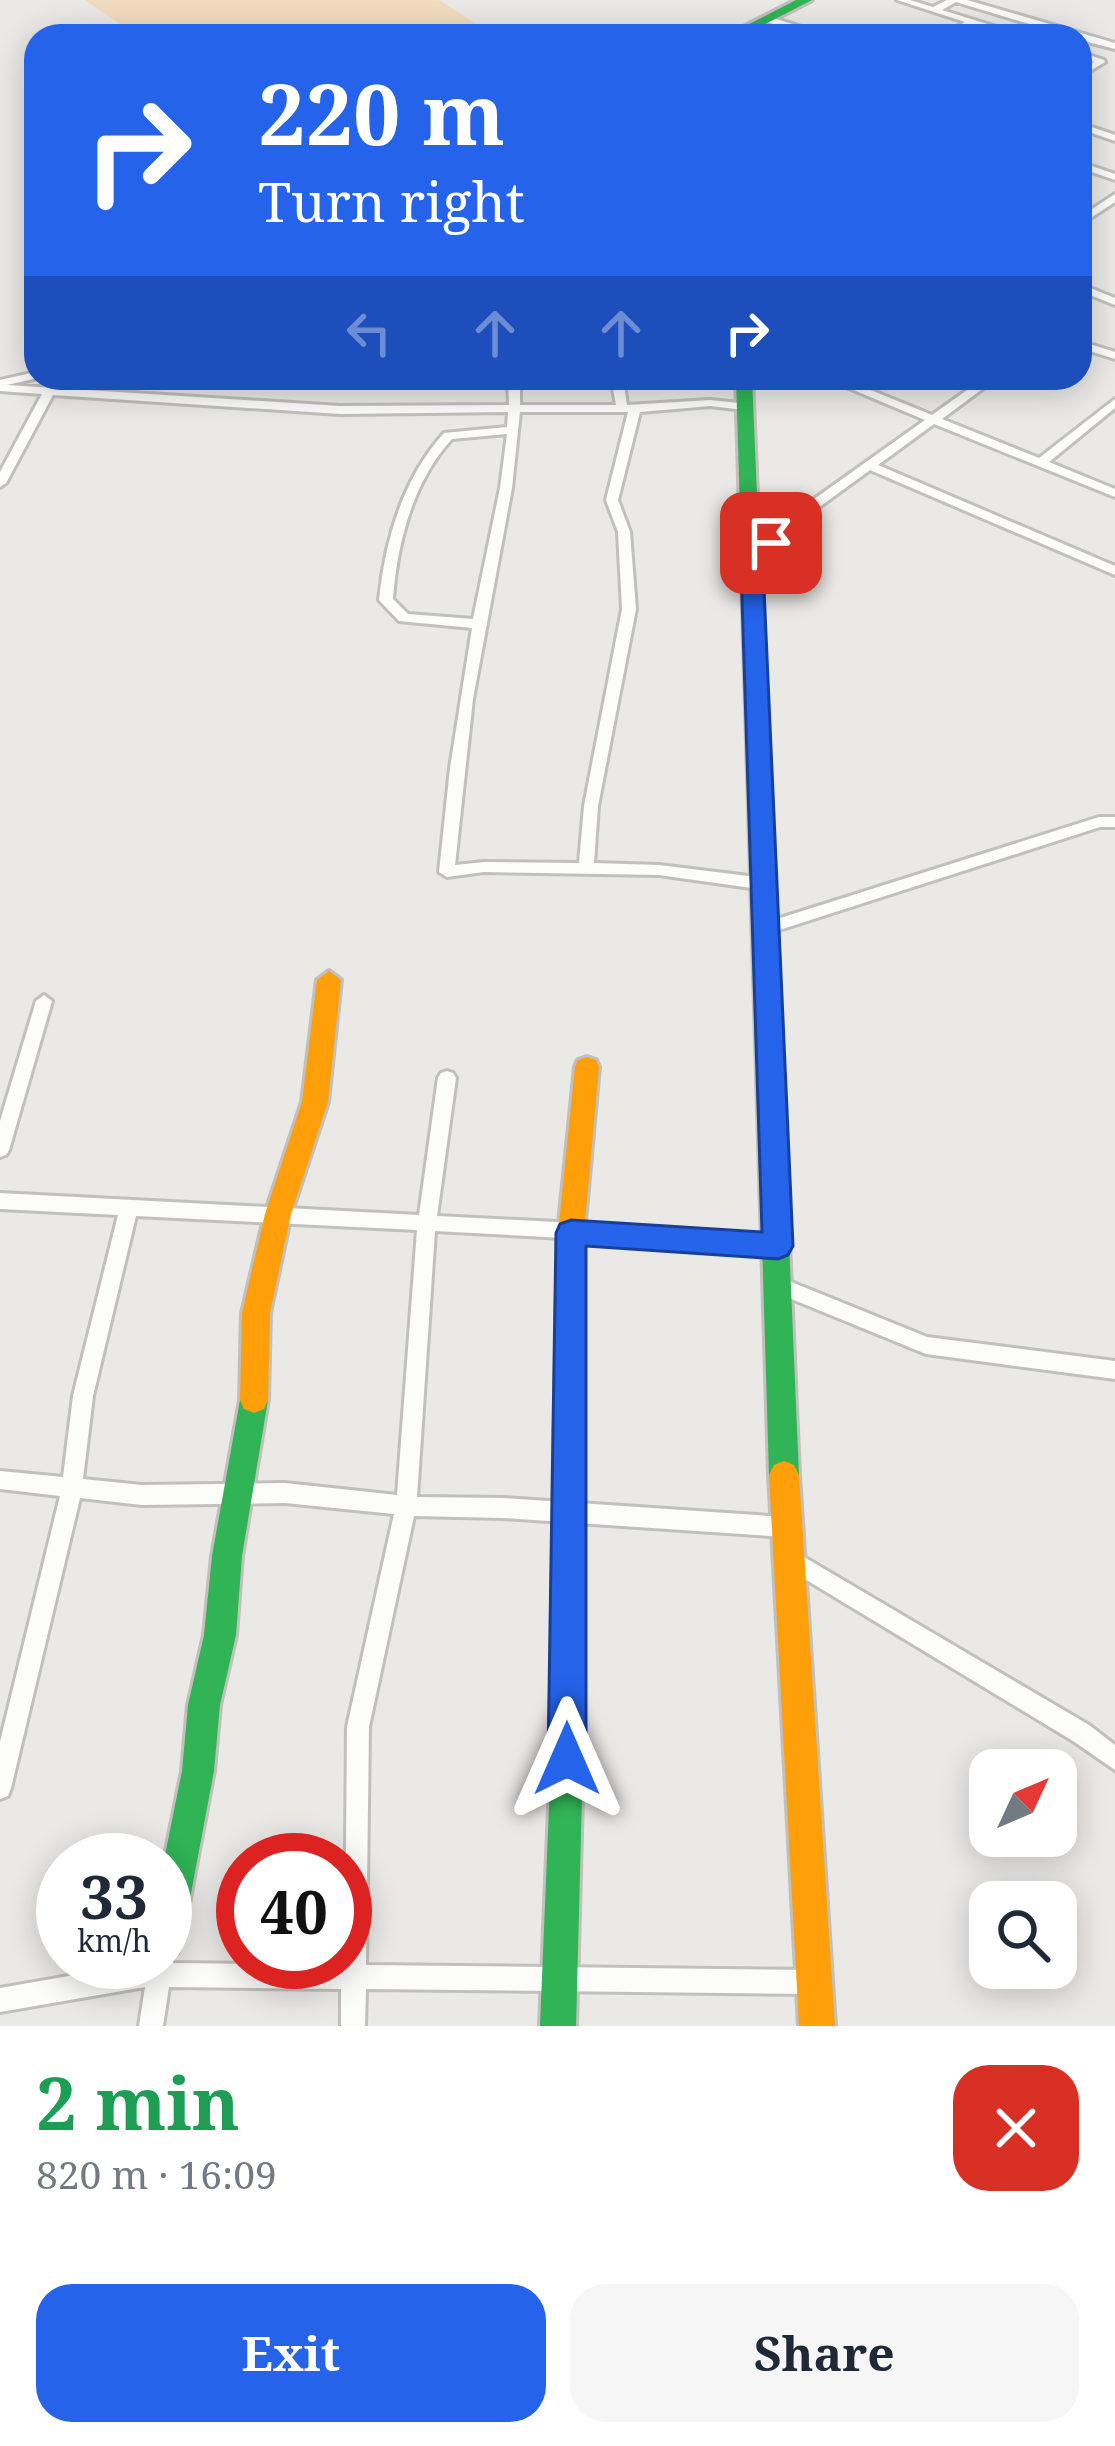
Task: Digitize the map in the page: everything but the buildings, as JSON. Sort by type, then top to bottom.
[{"type":"street","points":[[757,24],[805,0]]},
{"type":"street","points":[[901,0],[984,24]]},
{"type":"street","points":[[934,10],[956,0],[1038,24]]},
{"type":"street","points":[[767,19],[783,24]]},
{"type":"street","points":[[968,24],[974,21]]},
{"type":"street","points":[[33,390],[299,409],[745,406]]},
{"type":"street","points":[[515,390],[516,409],[479,624],[447,872],[484,867],[659,870],[766,884]]},
{"type":"street","points":[[586,870],[595,782],[629,609],[624,532],[612,500],[628,408],[621,390]]},
{"type":"street","points":[[744,390],[787,1557],[817,2026]]},
{"type":"street","points":[[859,390],[1115,493]]},
{"type":"street","points":[[752,566],[814,506],[975,390]]},
{"type":"street","points":[[0,483],[49,392]]},
{"type":"street","points":[[1041,462],[1115,402]]},
{"type":"street","points":[[1100,415],[1115,420]]},
{"type":"street","points":[[479,624],[404,618],[386,600],[386,577],[413,493],[440,442],[448,436],[513,430]]},
{"type":"street","points":[[871,466],[1115,571]]},
{"type":"street","points":[[767,928],[1099,822],[1115,822]]},
{"type":"street","points":[[186,1833],[254,1404],[256,1313],[278,1214],[315,1102],[329,980]]},
{"type":"street","points":[[0,1150],[44,1001]]},
{"type":"street","points":[[558,2026],[567,1759],[571,1233],[587,1067]]},
{"type":"street","points":[[358,1833],[358,1727],[406,1507],[427,1222],[447,1078]]},
{"type":"street","points":[[0,1201],[427,1222],[778,1246]]},
{"type":"street","points":[[0,1788],[72,1489],[83,1396],[129,1208]]},
{"type":"street","points":[[778,1285],[926,1345],[1115,1370]]},
{"type":"street","points":[[0,1480],[142,1495],[285,1493],[406,1507],[786,1527]]},
{"type":"street","points":[[787,1557],[1082,1733],[1115,1759]]},
{"type":"street","points":[[372,1976],[814,1982]]},
{"type":"street","points":[[0,2000],[57,1989]]},
{"type":"street","points":[[152,2026],[157,1989]]},
{"type":"street","points":[[353,2026],[356,1989]]},
{"type":"shaded area","points":[[85,0],[439,0],[476,24],[120,24]]},
{"type":"traffic: fast","points":[[757,24],[806,0]]},
{"type":"traffic: fast","points":[[744,390],[784,1475]]},
{"type":"traffic: fast","points":[[186,1833],[254,1400]]},
{"type":"traffic: fast","points":[[558,2026],[567,1759],[569,1465]]},
{"type":"traffic: slow","points":[[254,1400],[256,1313],[278,1214],[315,1102],[329,980]]},
{"type":"traffic: slow","points":[[569,1465],[571,1233],[587,1067]]},
{"type":"traffic: slow","points":[[784,1475],[817,2026]]},
{"type":"route","points":[[567,1759],[571,1233],[778,1246],[752,566],[771,543]]}]
